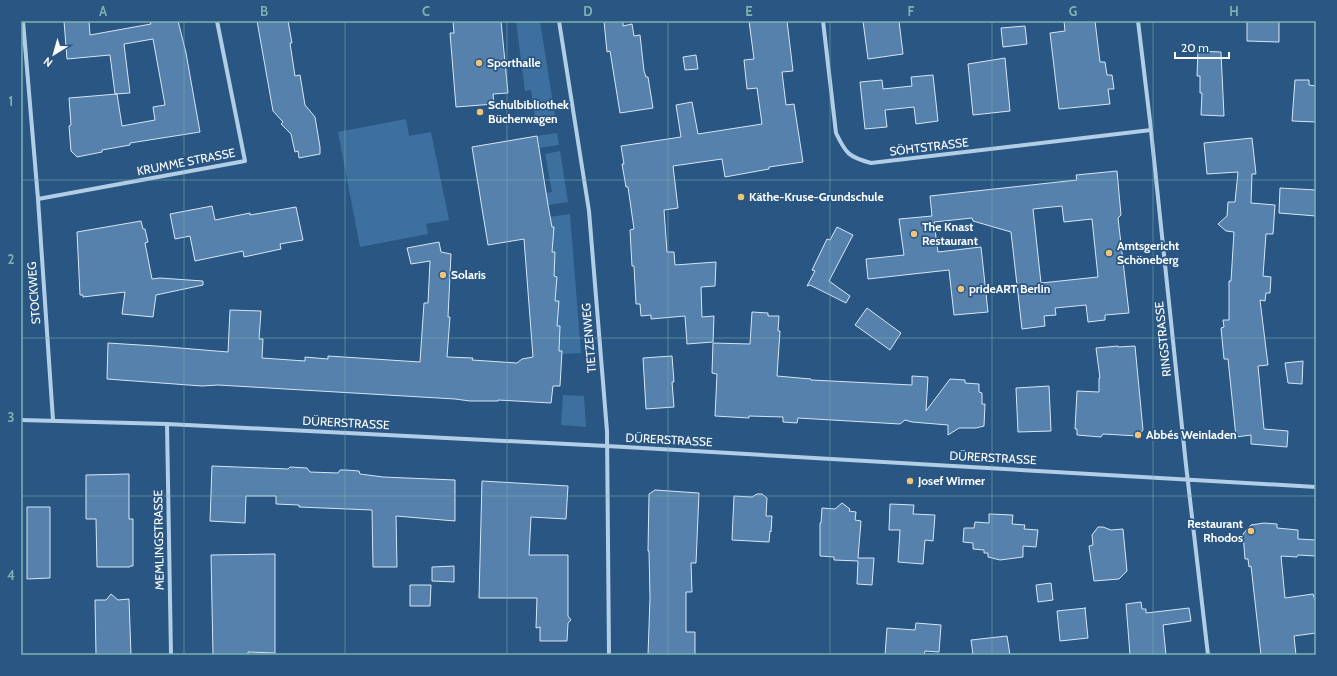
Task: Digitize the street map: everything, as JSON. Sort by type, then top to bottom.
[{"type":"street","name":"STOCKWEG","points":[[23,21],[38,199],[53,420]]},
{"type":"street","name":"KRUMME STRASSE","points":[[38,199],[244,161],[217,21]]},
{"type":"street","name":"TIETZENWEG","points":[[559,21],[589,211],[607,446],[609,655]]},
{"type":"street","name":"SÖHTSTRASSE","points":[[822,21],[836,134],[843,148],[854,159],[871,163],[1151,130]]},
{"type":"street","name":"RINGSTRASSE","points":[[1138,21],[1208,655]]},
{"type":"street","name":"DÜRERSTRASSE","points":[[21,420],[167,424],[607,446],[1316,487]]},
{"type":"street","name":"MEMLINGSTRASSE","points":[[167,424],[171,655]]},
{"type":"shaded area","points":[[516,21],[540,21],[556,122],[536,125],[531,90],[525,91]]},
{"type":"shaded area","points":[[406,119],[409,136],[431,132],[449,220],[426,224],[428,234],[360,247],[338,132]]},
{"type":"shaded area","points":[[557,133],[559,145],[539,148],[537,136]]},
{"type":"shaded area","points":[[560,151],[568,202],[548,205],[546,193],[552,192],[545,154]]},
{"type":"shaded area","points":[[570,214],[581,353],[562,354],[562,351],[559,351],[560,326],[557,326],[559,302],[555,301],[557,277],[554,276],[555,252],[552,252],[549,217]]},
{"type":"shaded area","points":[[563,395],[584,396],[586,427],[561,425]]},
{"type":"building","points":[[64,21],[89,21],[90,35],[151,24],[150,21],[178,21],[186,53],[200,132],[130,143],[130,145],[102,150],[102,152],[77,157],[71,151],[69,98],[117,94],[122,126],[155,120],[153,107],[165,105],[153,39],[124,44],[130,93],[115,94],[110,55],[67,59]]},
{"type":"building","points":[[257,21],[288,21],[295,76],[300,75],[305,105],[315,117],[320,154],[299,158],[298,151],[295,152],[291,134],[281,124],[283,122],[273,111]]},
{"type":"building","name":"Sporthalle","points":[[453,21],[501,21],[508,93],[493,94],[494,104],[456,107],[450,33],[454,33]]},
{"type":"building","points":[[604,21],[623,21],[623,26],[632,24],[634,36],[640,35],[644,71],[646,77],[648,77],[653,108],[620,113],[610,51],[607,52]]},
{"type":"building","points":[[749,21],[787,21],[793,71],[782,72],[786,105],[794,104],[803,162],[769,167],[769,169],[725,177],[722,159],[673,166],[678,208],[664,210],[667,252],[674,252],[675,265],[716,262],[715,286],[701,287],[702,317],[714,316],[713,342],[687,344],[685,316],[651,319],[651,315],[641,316],[640,304],[636,304],[630,230],[634,229],[628,187],[626,187],[622,164],[624,164],[621,146],[681,137],[676,105],[692,102],[698,134],[762,124],[757,88],[747,89],[744,60],[754,59]]},
{"type":"building","points":[[863,21],[899,21],[903,54],[868,59]]},
{"type":"building","points":[[1064,21],[1095,21],[1100,62],[1105,62],[1107,75],[1112,75],[1114,89],[1108,89],[1110,104],[1059,109],[1050,33],[1065,31]]},
{"type":"building","points":[[1247,21],[1279,21],[1279,42],[1247,41]]},
{"type":"building","points":[[1025,26],[1027,44],[1003,47],[1001,28]]},
{"type":"building","points":[[1198,51],[1221,52],[1224,116],[1201,115],[1202,93],[1200,93],[1200,76],[1197,76]]},
{"type":"building","points":[[696,55],[698,69],[685,70],[683,57]]},
{"type":"building","points":[[1005,58],[1010,111],[973,115],[968,64]]},
{"type":"building","points":[[933,75],[938,121],[916,124],[914,107],[885,110],[887,127],[865,129],[860,82],[882,80],[883,89],[912,86],[911,77]]},
{"type":"building","points":[[1295,80],[1309,80],[1309,85],[1316,86],[1316,122],[1292,121]]},
{"type":"building","points":[[537,136],[552,227],[554,227],[552,252],[555,252],[554,276],[557,277],[555,301],[559,301],[557,326],[560,326],[559,351],[562,351],[560,386],[553,386],[551,403],[498,400],[470,401],[218,385],[202,386],[107,379],[108,343],[228,352],[230,310],[261,311],[259,339],[263,339],[262,358],[305,361],[305,357],[328,359],[328,356],[420,362],[424,303],[428,303],[430,261],[411,264],[407,248],[439,242],[441,252],[451,254],[448,317],[450,317],[447,357],[473,358],[472,360],[517,363],[522,359],[533,357],[524,239],[488,245],[472,147]]},
{"type":"building","points":[[1252,138],[1256,174],[1252,174],[1251,203],[1275,205],[1273,234],[1266,234],[1263,276],[1271,277],[1270,293],[1266,293],[1265,301],[1260,300],[1268,365],[1258,366],[1264,429],[1288,431],[1287,447],[1251,444],[1251,435],[1236,437],[1228,359],[1224,359],[1221,328],[1224,327],[1223,320],[1229,320],[1229,281],[1231,281],[1234,232],[1226,231],[1218,224],[1227,216],[1228,202],[1235,202],[1238,172],[1207,174],[1204,143]]},
{"type":"building","name":"Amtsgericht Schöneberg","points":[[1117,171],[1121,215],[1118,218],[1129,313],[1105,315],[1105,320],[1088,322],[1086,305],[1055,308],[1056,315],[1044,316],[1045,326],[1022,329],[1011,232],[973,221],[972,218],[934,222],[938,252],[981,247],[988,312],[954,315],[949,270],[868,279],[866,259],[904,255],[899,219],[932,216],[930,196],[1077,180],[1076,175]],"holes":[[[1062,206],[1064,222],[1092,219],[1098,277],[1041,283],[1033,209]]]},
{"type":"building","points":[[1280,188],[1316,190],[1316,216],[1279,213]]},
{"type":"building","points":[[212,206],[215,220],[250,213],[250,215],[296,207],[303,240],[280,244],[281,249],[244,257],[243,251],[195,261],[190,236],[175,239],[170,214]]},
{"type":"building","points":[[141,221],[143,229],[145,229],[148,242],[145,243],[152,279],[160,278],[203,281],[203,285],[156,295],[153,317],[122,314],[125,292],[83,297],[83,295],[80,295],[77,232]]},
{"type":"building","points":[[837,227],[853,235],[829,281],[850,296],[846,303],[810,285],[807,286],[815,271],[812,270],[827,239],[830,240]]},
{"type":"building","points":[[867,308],[901,333],[890,350],[855,325]]},
{"type":"building","points":[[752,312],[768,313],[768,316],[779,316],[778,331],[780,331],[777,376],[811,380],[912,385],[912,376],[928,377],[926,411],[950,379],[965,380],[965,383],[979,384],[979,392],[982,393],[982,404],[985,404],[984,426],[976,428],[959,428],[948,435],[948,425],[905,420],[900,424],[798,418],[797,423],[783,422],[783,417],[749,416],[749,418],[715,416],[717,374],[712,373],[713,343],[750,344]]},
{"type":"building","points":[[1135,346],[1143,430],[1138,436],[1103,434],[1101,437],[1077,435],[1077,429],[1075,429],[1077,391],[1099,392],[1100,378],[1096,348]]},
{"type":"building","points":[[672,356],[674,407],[646,409],[643,358]]},
{"type":"building","points":[[1303,361],[1302,384],[1288,383],[1285,363]]},
{"type":"building","points":[[1049,386],[1051,431],[1018,432],[1016,388]]},
{"type":"building","points":[[212,466],[288,469],[290,467],[307,468],[310,472],[338,473],[340,470],[346,470],[359,471],[360,474],[383,477],[455,480],[455,521],[396,516],[397,567],[373,567],[372,510],[299,507],[299,505],[276,504],[276,496],[246,496],[245,523],[210,521]]},
{"type":"building","points":[[129,474],[129,519],[133,519],[133,566],[97,567],[96,519],[86,519],[86,475]]},
{"type":"building","points":[[482,481],[568,486],[566,519],[531,517],[529,555],[568,555],[568,616],[571,620],[568,623],[567,641],[540,641],[540,627],[536,628],[537,598],[479,598]]},
{"type":"building","points":[[655,490],[699,493],[696,563],[691,563],[692,592],[686,592],[686,632],[695,632],[695,655],[648,655],[650,598],[648,551],[649,494]]},
{"type":"building","points":[[757,494],[762,494],[767,498],[766,516],[772,516],[769,542],[732,540],[734,496],[752,497]]},
{"type":"building","points":[[842,503],[850,509],[849,511],[856,512],[855,520],[861,521],[858,558],[874,558],[872,585],[857,584],[858,561],[834,560],[834,557],[820,556],[820,523],[822,508],[835,509]]},
{"type":"building","points":[[890,504],[914,505],[913,514],[935,515],[933,541],[925,540],[923,564],[898,562],[900,530],[889,530]]},
{"type":"building","points":[[27,507],[50,507],[50,578],[27,579]]},
{"type":"building","points":[[989,514],[1013,515],[1012,524],[1025,525],[1024,529],[1038,530],[1036,547],[1023,546],[1023,557],[1000,560],[988,557],[988,553],[984,553],[984,550],[973,549],[973,543],[963,542],[964,528],[974,528],[975,522],[989,523]]},
{"type":"building","points":[[1264,523],[1277,524],[1277,528],[1298,530],[1298,539],[1316,540],[1316,556],[1281,556],[1285,598],[1313,594],[1316,603],[1316,633],[1294,636],[1296,655],[1261,655],[1251,566],[1249,567],[1248,559],[1245,559],[1243,534],[1251,525]]},
{"type":"building","points":[[1098,527],[1111,530],[1123,529],[1127,571],[1119,579],[1094,581],[1089,546],[1093,545],[1092,535]]},
{"type":"building","points":[[275,554],[275,653],[248,652],[248,655],[213,655],[211,555]]},
{"type":"building","points":[[454,566],[454,582],[432,581],[432,567]]},
{"type":"building","points":[[1051,583],[1053,600],[1038,602],[1036,585]]},
{"type":"building","points":[[410,585],[431,585],[430,606],[410,606]]},
{"type":"building","points":[[111,594],[118,600],[129,599],[131,655],[96,655],[95,600],[106,600]]},
{"type":"building","points":[[1141,602],[1142,609],[1146,609],[1146,613],[1189,608],[1191,621],[1163,625],[1166,655],[1130,655],[1126,604]]},
{"type":"building","points":[[1085,608],[1088,638],[1060,641],[1057,611]]},
{"type":"building","points":[[916,623],[941,625],[939,652],[925,651],[924,655],[885,655],[887,628],[915,630]]},
{"type":"building","points":[[1007,636],[1010,655],[973,655],[971,640]]},
{"type":"place","name":"Sporthalle","points":[[479,63]]},
{"type":"place","name":"Schulbibliothek Bücherwagen","points":[[480,112]]},
{"type":"place","name":"Käthe-Kruse-Grundschule","points":[[741,197]]},
{"type":"place","name":"The Knast Restaurant","points":[[914,234]]},
{"type":"place","name":"Amtsgericht Schöneberg","points":[[1109,253]]},
{"type":"place","name":"Solaris","points":[[443,275]]},
{"type":"place","name":"prideART Berlin","points":[[961,289]]},
{"type":"place","name":"Abbés Weinladen","points":[[1138,435]]},
{"type":"place","name":"Josef Wirmer","points":[[910,481]]},
{"type":"place","name":"Restaurant Rhodos","points":[[1251,531]]}]
